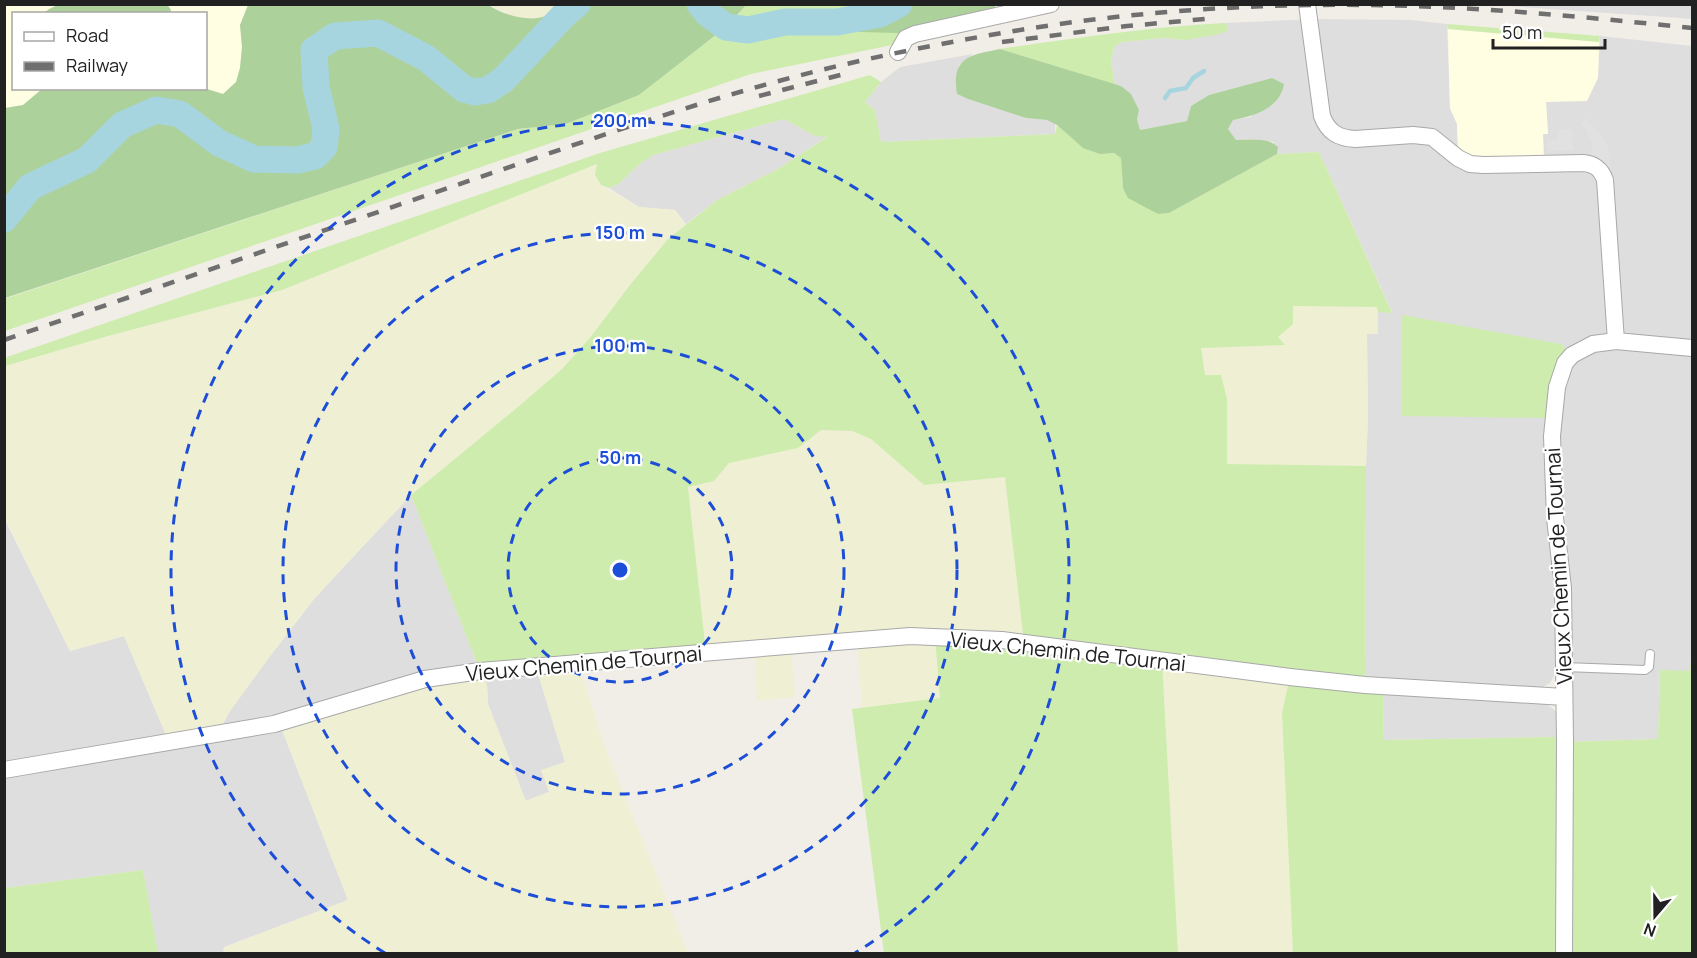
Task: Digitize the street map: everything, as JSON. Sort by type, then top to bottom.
[{"type":"street","points":[[898,52],[906,38],[915,34],[1051,4]]},
{"type":"street","points":[[1307,4],[1322,116],[1325,124],[1338,136],[1346,139],[1413,135],[1432,137],[1458,158],[1470,164],[1583,163],[1597,167],[1605,180],[1616,341]]},
{"type":"street","name":"Vieux Chemin de Tournai","points":[[4,770],[274,724],[435,677],[480,671],[910,636],[1002,640],[1365,685],[1564,697],[1563,588],[1555,518],[1553,418],[1557,387],[1565,363],[1572,355],[1593,344],[1616,341],[1692,348]]},
{"type":"street","points":[[1564,697],[1564,954]]},
{"type":"lane","points":[[1564,667],[1645,670],[1649,667],[1650,654]]},
{"type":"shaded area","points":[[5,5],[248,5],[240,25],[242,47],[240,68],[236,82],[223,94],[207,90],[207,12],[12,12],[12,90],[41,90],[23,105],[5,108]]},
{"type":"shaded area","points":[[488,5],[559,5],[555,11],[540,18],[519,18]]},
{"type":"shaded area","points":[[1492,5],[1692,5],[1692,19],[1680,18]]},
{"type":"shaded area","points":[[1316,19],[1411,20],[1447,24],[1450,108],[1457,124],[1458,150],[1544,163],[1543,134],[1548,133],[1546,102],[1598,78],[1600,36],[1692,46],[1692,648],[1690,672],[1660,670],[1658,739],[1565,742],[1565,737],[1383,740],[1384,686],[1365,685],[1367,334],[1377,334],[1378,312],[1392,312],[1319,152],[1277,154],[1278,147],[1273,142],[1253,139],[1236,140],[1228,129],[1233,120],[1251,117],[1272,78],[1209,95],[1191,106],[1187,121],[1140,130],[1121,86],[1115,85],[1111,62],[1114,47],[1122,42],[1164,38],[1185,40],[1227,25],[1224,23]],"holes":[[[1557,670],[1559,714],[1549,706],[1534,700],[1536,691],[1550,683]]]},
{"type":"shaded area","points":[[1448,29],[1599,42],[1598,78],[1587,101],[1546,102],[1548,134],[1543,134],[1544,164],[1483,165],[1458,150],[1457,124],[1450,108]]},
{"type":"shaded area","points":[[973,54],[959,65],[957,94],[1026,118],[1055,121],[1055,134],[881,142],[875,110],[865,102],[881,82],[900,67]]},
{"type":"shaded area","points":[[1585,118],[1607,142],[1613,187],[1591,164],[1592,145],[1586,129],[1581,124]]},
{"type":"shaded area","points":[[784,119],[815,136],[828,136],[778,169],[717,200],[686,224],[675,210],[639,207],[609,188],[620,183],[637,166],[653,155]]},
{"type":"shaded area","points":[[1572,129],[1573,150],[1547,151],[1547,140],[1558,140],[1557,130]]},
{"type":"shaded area","points":[[597,164],[601,185],[639,207],[675,210],[686,224],[668,239],[589,339],[562,369],[411,495],[357,552],[314,599],[273,652],[228,714],[218,734],[169,742],[124,636],[70,651],[5,518],[5,366],[282,290]]},
{"type":"shaded area","points":[[1293,306],[1378,307],[1378,334],[1367,334],[1366,466],[1227,465],[1227,399],[1205,375],[1201,348],[1284,345],[1277,337]]},
{"type":"shaded area","points":[[821,430],[852,431],[871,439],[924,485],[1005,477],[1024,643],[935,637],[940,698],[862,708],[857,641],[791,646],[795,697],[757,701],[754,649],[706,653],[688,486],[714,481],[729,463],[797,448]]},
{"type":"shaded area","points":[[411,495],[480,671],[536,667],[565,762],[549,792],[525,801],[488,704],[487,685],[279,722],[348,900],[224,947],[224,953],[158,954],[143,870],[5,888],[4,518],[70,651],[124,636],[169,742],[218,734],[242,693],[314,599]]},
{"type":"shaded area","points":[[1162,661],[1290,677],[1282,714],[1293,953],[1178,953]]},
{"type":"shaded area","points":[[578,663],[605,747],[688,953],[224,954],[223,948],[348,900],[279,722],[480,671],[487,685],[488,704],[526,801],[549,792],[541,770],[565,762],[536,667]]},
{"type":"green space","points":[[60,4],[167,4],[171,10],[170,12],[45,12]]},
{"type":"green space","points":[[248,5],[488,5],[515,16],[535,18],[552,12],[559,5],[746,5],[726,27],[639,95],[566,124],[518,129],[5,298],[5,108],[23,105],[41,90],[207,89],[223,94],[236,82],[240,68],[242,47],[240,25]]},
{"type":"green space","points":[[746,5],[899,5],[880,14],[897,33],[901,34],[892,45],[751,74],[5,331],[4,299],[518,129],[566,124],[639,95],[726,27]]},
{"type":"green space","points":[[899,5],[995,5],[995,7],[986,19],[901,34],[860,32],[832,22],[880,14]]},
{"type":"green space","points":[[1224,23],[1227,25],[1227,31],[1216,35],[1185,40],[1164,38],[1122,42],[1114,47],[1111,62],[1115,85],[1000,49],[1140,30]]},
{"type":"green space","points":[[1447,24],[1600,36],[1599,42],[1448,29]]},
{"type":"green space","points":[[1000,49],[1121,86],[1131,94],[1139,110],[1137,119],[1140,130],[1187,121],[1191,106],[1209,95],[1272,78],[1284,84],[1282,92],[1272,105],[1258,113],[1233,120],[1228,129],[1236,140],[1258,140],[1274,144],[1278,147],[1277,154],[1169,213],[1158,214],[1128,198],[1123,188],[1121,158],[1114,153],[1100,154],[1083,148],[1057,125],[1047,120],[1026,118],[957,94],[957,72],[960,65],[972,56]]},
{"type":"green space","points":[[870,75],[881,82],[865,102],[875,110],[881,142],[1055,134],[1057,125],[1089,150],[1114,153],[1121,158],[1123,188],[1158,214],[1169,213],[1277,154],[1319,152],[1392,313],[1378,312],[1377,307],[1293,306],[1293,324],[1278,337],[1285,345],[1201,348],[1205,375],[1221,375],[1227,399],[1227,464],[1366,466],[1365,685],[1384,686],[1383,740],[1565,737],[1566,742],[1658,739],[1660,670],[1690,671],[1692,648],[1692,953],[1293,953],[1282,713],[1290,677],[1162,661],[1178,953],[884,953],[852,709],[940,698],[935,637],[1024,643],[1005,477],[924,485],[871,439],[852,431],[821,430],[798,448],[729,463],[714,481],[688,487],[706,653],[480,671],[411,495],[562,369],[589,339],[668,239],[717,200],[778,169],[827,137],[815,136],[784,119],[653,155],[637,166],[620,183],[609,188],[601,185],[595,175],[597,164],[282,290],[5,366],[4,358],[600,153]]},
{"type":"green space","points":[[1402,315],[1561,344],[1572,355],[1553,418],[1402,416]]},
{"type":"green space","points":[[143,870],[158,953],[5,953],[5,888]]},
{"type":"waterway","points":[[4,219],[30,187],[87,160],[122,125],[156,110],[180,114],[219,143],[254,159],[297,160],[315,156],[324,147],[326,129],[316,87],[314,50],[335,36],[378,33],[426,58],[464,89],[475,92],[488,90],[503,80],[577,4]]},
{"type":"waterway","points":[[700,4],[707,13],[726,27],[748,30],[785,22],[837,22],[880,14],[899,4]]},
{"type":"waterway","points":[[1165,98],[1170,91],[1186,88],[1193,78],[1204,71]]},
{"type":"railway","points":[[4,340],[587,140],[679,111],[817,71],[965,40],[1123,16],[1291,5],[1458,8],[1692,28]]},
{"type":"railway","points":[[1002,42],[1127,26],[1205,19]]},
{"type":"railway","points":[[759,96],[852,72]]}]
